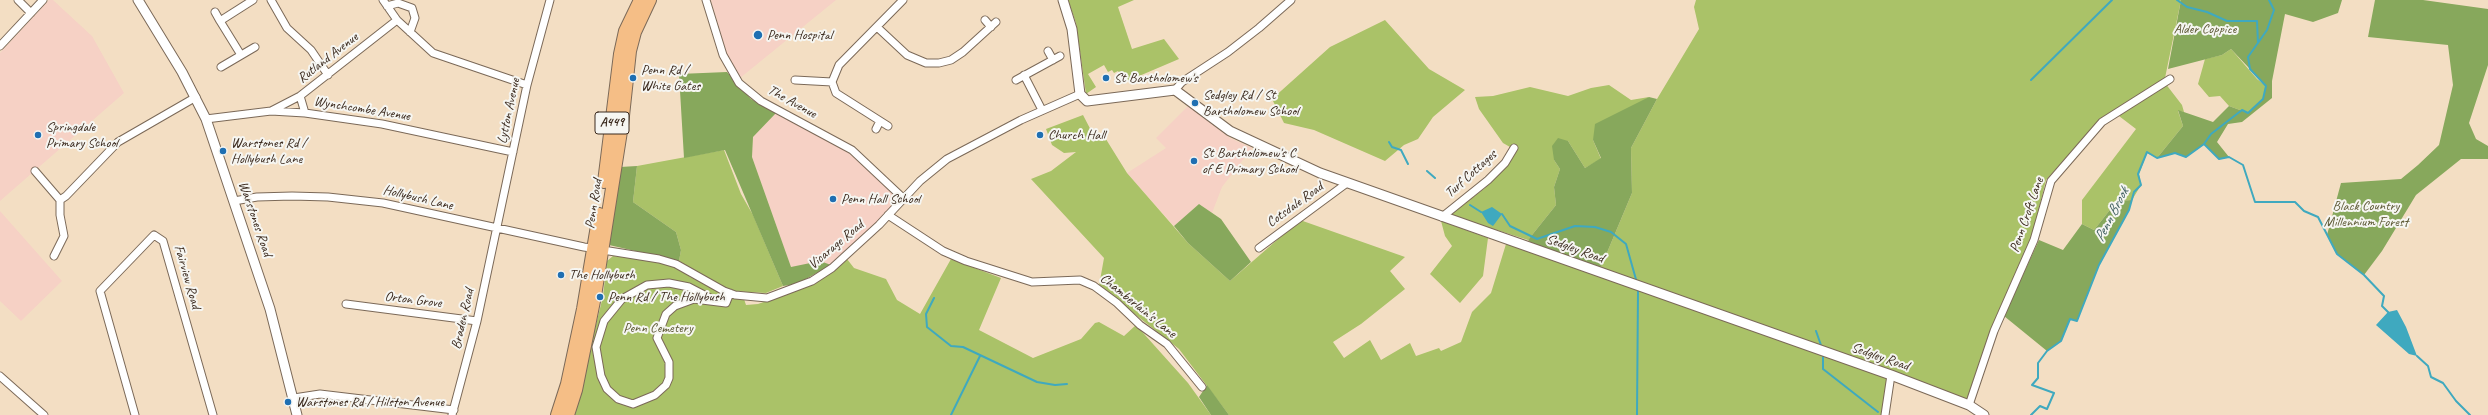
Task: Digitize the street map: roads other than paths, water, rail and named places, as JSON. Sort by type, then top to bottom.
[{"type":"highway","name":"Penn Road","points":[[568,415],[592,319],[597,250],[620,54],[625,31],[640,0]]},
{"type":"highway","name":"Penn Road","points":[[557,415],[567,384],[597,250],[622,125],[630,51],[637,26],[650,0]]},
{"type":"street","points":[[18,0],[31,13]]},
{"type":"street","points":[[0,46],[44,0]]},
{"type":"street","name":"Warstones Road","points":[[138,0],[196,97],[206,120],[270,308],[294,398],[297,415]]},
{"type":"street","points":[[220,21],[253,0]]},
{"type":"street","points":[[271,0],[287,28],[311,50],[328,75]]},
{"type":"street","name":"Lytton Avenue","points":[[497,229],[527,85],[550,0]]},
{"type":"street","name":"The Avenue","points":[[706,0],[722,55],[739,83],[761,101],[852,150],[903,198]]},
{"type":"street","points":[[888,126],[836,93],[832,82],[839,65],[903,0]]},
{"type":"street","points":[[1063,0],[1072,29],[1082,97],[1098,101],[1175,90],[1182,82],[1234,47],[1291,0]]},
{"type":"street","points":[[385,3],[397,20],[433,52],[527,85]]},
{"type":"street","points":[[385,3],[398,3],[412,8],[415,18],[410,32]]},
{"type":"street","points":[[215,12],[241,55]]},
{"type":"street","name":"Rutland Avenue","points":[[271,111],[300,96],[397,20]]},
{"type":"street","points":[[877,27],[908,55],[926,63],[951,60],[963,52],[994,24],[985,20]]},
{"type":"street","points":[[221,67],[255,47]]},
{"type":"street","points":[[1016,80],[1056,58],[1048,51]]},
{"type":"street","points":[[1024,75],[1042,110]]},
{"type":"street","name":"Penn Croft Lane","points":[[1969,405],[1994,331],[2034,240],[2051,181],[2102,122],[2170,78]]},
{"type":"street","points":[[795,80],[805,84],[832,82]]},
{"type":"street","name":"Sedgley Road","points":[[1175,90],[1230,131],[1302,165],[1347,183],[1442,217],[1891,375],[1969,405],[1981,413]]},
{"type":"street","points":[[300,96],[305,113]]},
{"type":"street","points":[[60,200],[66,196],[118,142],[196,97]]},
{"type":"street","name":"Vicarage Road","points":[[597,250],[659,259],[676,264],[730,293],[756,299],[767,298],[812,282],[845,257],[932,170],[947,159],[1042,110],[1082,97]]},
{"type":"street","name":"Wynchcombe Avenue","points":[[206,120],[271,111],[305,113],[382,124],[513,152]]},
{"type":"street","points":[[876,128],[880,121]]},
{"type":"street","name":"Turf Cottages","points":[[1442,217],[1488,180],[1504,163],[1514,148]]},
{"type":"street","points":[[34,171],[60,200],[60,215],[64,231],[61,245],[54,256]]},
{"type":"street","name":"Cotsdale Road","points":[[1259,248],[1347,183]]},
{"type":"street","name":"Hollybush Lane","points":[[234,201],[257,197],[292,196],[365,200],[597,250]]},
{"type":"street","name":"Chamberlain's Lane","points":[[888,215],[943,251],[966,261],[1032,282],[1080,280],[1094,286],[1117,303],[1140,325],[1167,344],[1202,387]]},
{"type":"street","name":"Braden Road","points":[[453,413],[477,321],[497,229]]},
{"type":"street","name":"Fairview Road","points":[[135,415],[100,291],[154,235],[163,241],[213,415]]},
{"type":"street","points":[[54,241],[61,245]]},
{"type":"street","points":[[714,300],[688,300],[675,306],[666,314],[658,338],[669,362],[670,378],[666,385],[655,395],[633,404],[618,399],[607,389],[601,376],[596,347],[604,321],[622,299],[643,287],[669,283],[689,287],[714,300],[726,303],[730,293]]},
{"type":"street","name":"Orton Grove","points":[[346,304],[477,321]]},
{"type":"street","points":[[1885,415],[1891,375]]},
{"type":"street","points":[[0,376],[44,415]]},
{"type":"street","points":[[294,398],[320,394],[453,413]]},
{"type":"water","points":[[1492,207],[1502,214],[1493,226],[1488,223],[1481,212]]},
{"type":"water","points":[[2397,310],[2406,327],[2417,356],[2409,354],[2376,325],[2388,312]]},
{"type":"waterway","points":[[2031,80],[2112,0]]},
{"type":"waterway","points":[[2177,0],[2187,7],[2207,12],[2227,21],[2257,21],[2258,43]]},
{"type":"waterway","name":"Penn Brook","points":[[2031,415],[2040,406],[2047,409],[2054,393],[2032,385],[2038,378],[2038,363],[2047,351],[2061,341],[2070,319],[2077,321],[2099,265],[2129,210],[2134,192],[2141,185],[2138,174],[2147,152],[2157,158],[2175,153],[2186,157],[2204,144],[2211,134],[2242,110],[2248,113],[2263,99],[2266,86],[2250,69],[2248,57],[2267,30],[2274,10],[2269,0]]},
{"type":"waterway","points":[[1389,142],[1392,147],[1401,150],[1408,164]]},
{"type":"waterway","points":[[2204,144],[2219,159],[2229,157],[2243,165],[2255,202],[2295,202],[2304,211],[2318,217],[2337,254],[2364,275],[2384,296],[2382,306],[2388,312]]},
{"type":"waterway","points":[[1427,171],[1435,178]]},
{"type":"waterway","points":[[1470,205],[1481,212]]},
{"type":"waterway","points":[[1502,214],[1510,226],[1537,239],[1575,226],[1595,227],[1611,232],[1626,244],[1637,283]]},
{"type":"waterway","points":[[1637,415],[1638,289]]},
{"type":"waterway","points":[[934,298],[926,314],[927,327],[951,346],[963,347],[1037,382],[1055,385],[1067,384]]},
{"type":"waterway","points":[[1816,331],[1822,348]]},
{"type":"waterway","points":[[1823,354],[1823,369],[1878,412]]},
{"type":"waterway","points":[[951,415],[980,356]]},
{"type":"waterway","points":[[2417,356],[2428,366],[2431,377],[2443,383],[2456,401],[2470,415]]},
{"type":"place","name":"Penn Hospital","points":[[758,35]]},
{"type":"place","name":"Penn Rd / White Gates","points":[[633,78]]},
{"type":"place","name":"St Bartholomew's","points":[[1106,78]]},
{"type":"place","name":"Sedgley Rd / St Bartholomew School","points":[[1195,103]]},
{"type":"place","name":"Springdale Primary School","points":[[38,135]]},
{"type":"place","name":"Church Hall","points":[[1040,135]]},
{"type":"place","name":"Warstones Rd / Hollybush Lane","points":[[223,151]]},
{"type":"place","name":"St Bartholomew's C of E Primary School","points":[[1194,161]]},
{"type":"place","name":"Penn Hall School","points":[[833,199]]},
{"type":"place","name":"The Hollybush","points":[[561,275]]},
{"type":"place","name":"Penn Rd / The Hollybush","points":[[600,297]]},
{"type":"place","name":"Warstones Rd / Hilston Avenue","points":[[288,402]]},
{"type":"park label","name":"Alder Coppice","points":[[2205,29]]},
{"type":"park label","name":"Black Country Millennium Forest","points":[[2366,214]]},
{"type":"park label","name":"Penn Cemetery","points":[[658,328]]}]
